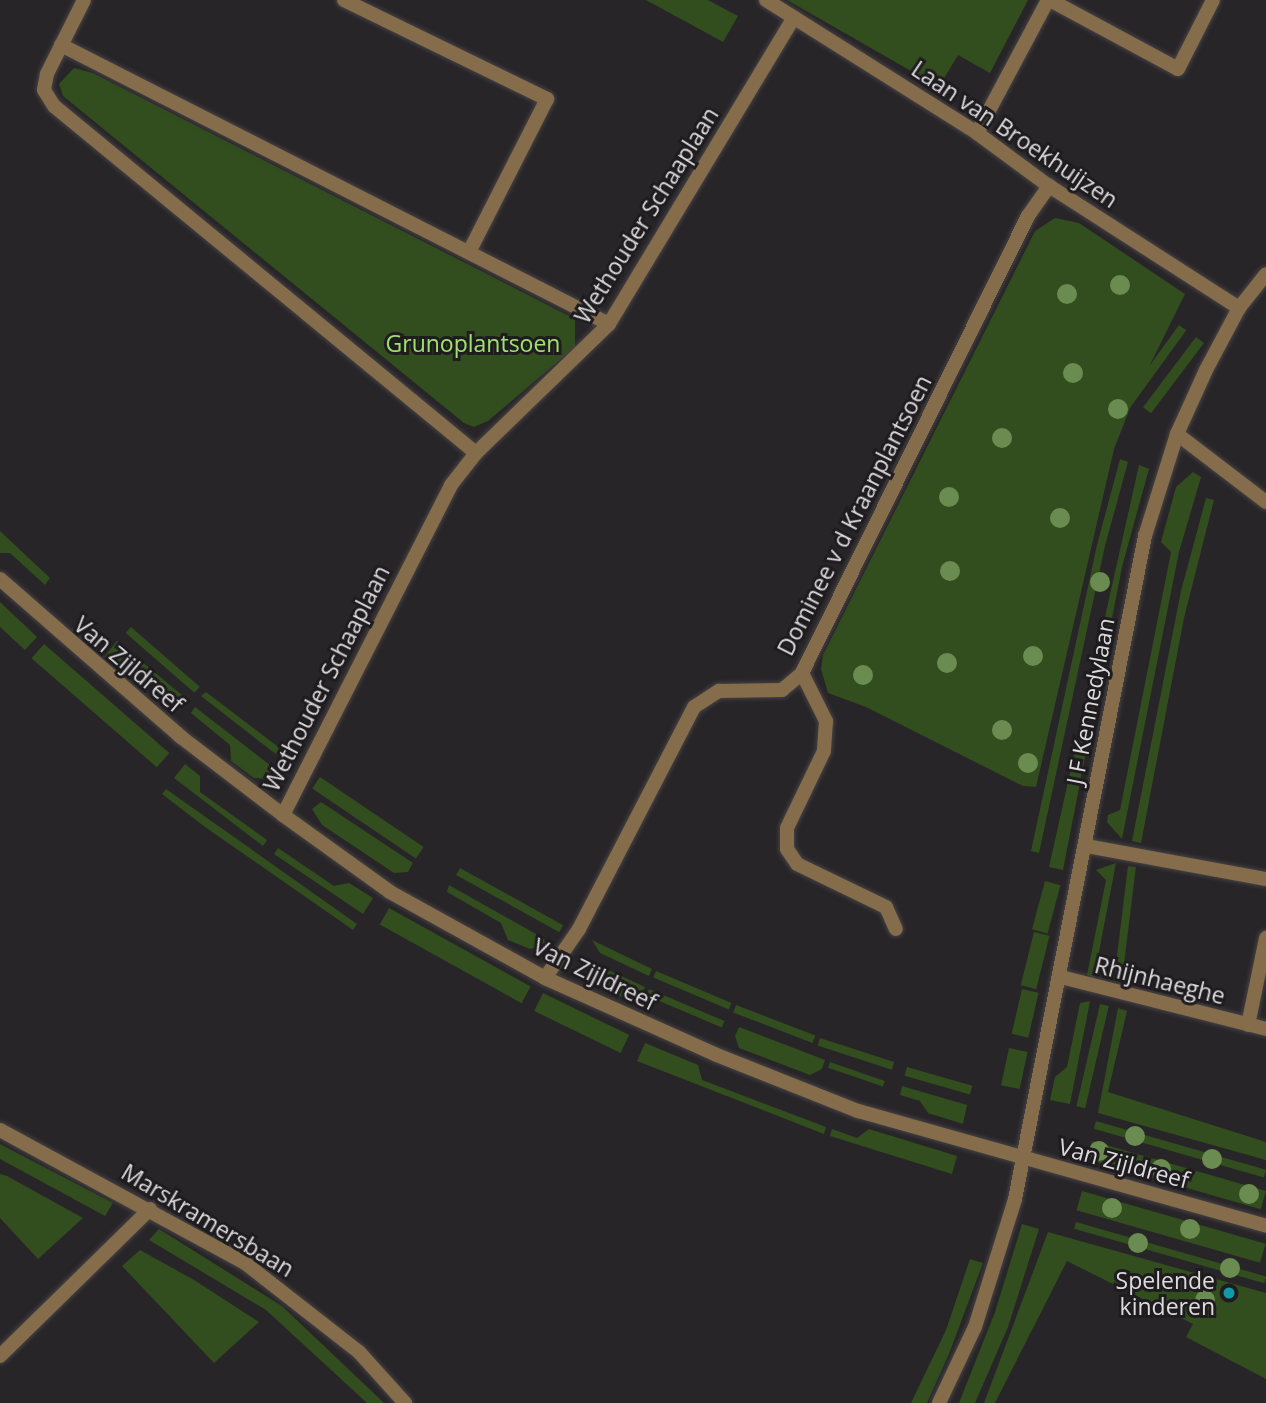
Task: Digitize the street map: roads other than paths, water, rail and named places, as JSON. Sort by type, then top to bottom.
[{"type":"street","points":[[84,0],[61,45],[44,90],[54,106],[475,453]]},
{"type":"street","points":[[344,0],[547,99],[469,252]]},
{"type":"street","name":"Laan van Broekhuijzen","points":[[766,0],[977,133],[1049,186],[1239,308]]},
{"type":"street","points":[[977,133],[1049,0],[1178,69],[1213,0]]},
{"type":"street","name":"Wethouder Schaaplaan","points":[[283,815],[307,759],[450,485],[475,453],[609,324],[794,17]]},
{"type":"street","points":[[61,45],[609,324]]},
{"type":"street","name":"Dominee v d Kraanplantsoen","points":[[545,978],[579,929],[694,707],[719,691],[782,690],[802,673],[1028,216],[1049,186]]},
{"type":"street","name":"J F Kennedylaan","points":[[1023,1159],[1061,977],[1145,536],[1177,434],[1239,308],[1266,274]]},
{"type":"street","points":[[1177,434],[1266,502]]},
{"type":"street","name":"Van Zijldreef","points":[[0,579],[181,737],[283,815],[390,892],[545,978],[717,1055],[858,1111],[1266,1226]]},
{"type":"street","points":[[802,673],[826,721],[824,751],[787,828],[787,849],[797,864],[886,907],[896,929]]},
{"type":"street","points":[[1086,846],[1266,879]]},
{"type":"street","name":"Rhijnhaeghe","points":[[1248,1025],[1266,939]]},
{"type":"street","name":"Rhijnhaeghe","points":[[1061,977],[1266,1029]]},
{"type":"street","name":"Marskramersbaan","points":[[0,1130],[150,1209],[299,1301],[359,1352],[405,1403]]},
{"type":"street","points":[[939,1403],[975,1327],[1004,1239],[1023,1159]]},
{"type":"street","points":[[0,1356],[150,1209]]},
{"type":"place","name":"Spelende kinderen","points":[[1229,1293]]},
{"type":"park label","name":"Grunoplantsoen","points":[[473,343]]}]
